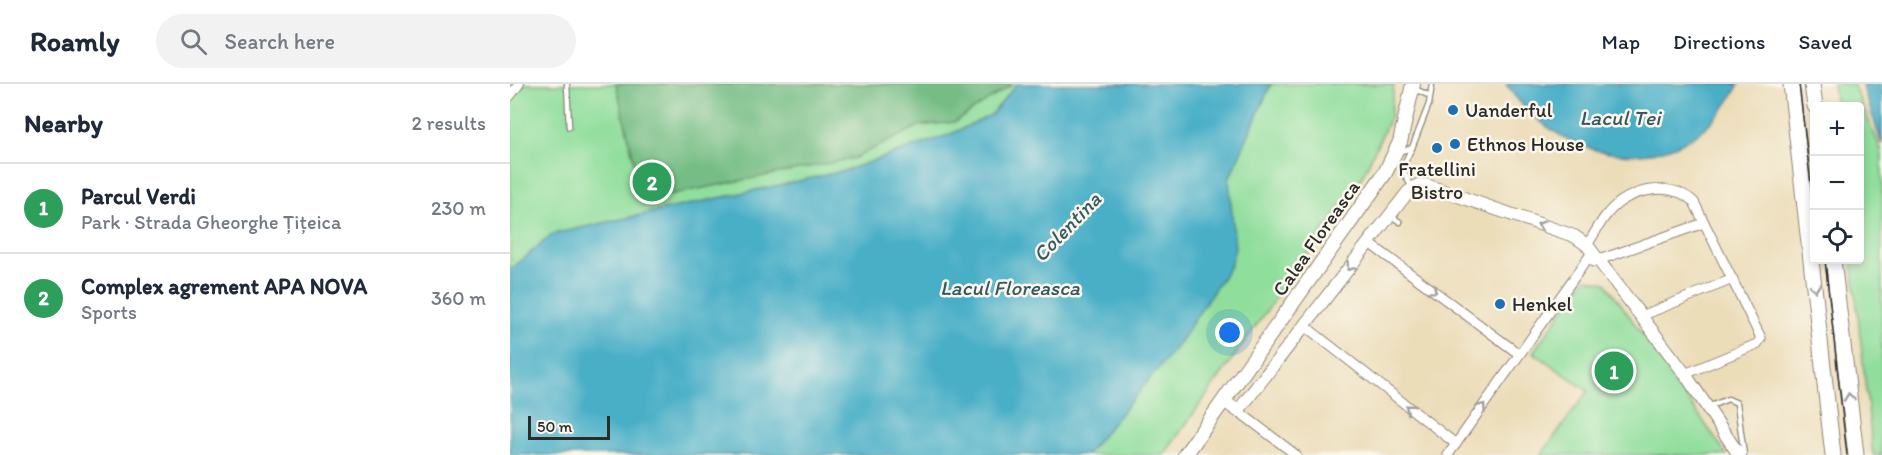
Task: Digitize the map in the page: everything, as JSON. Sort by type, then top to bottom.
[{"type":"main road","points":[[1791,84],[1833,455]]},
{"type":"main road","points":[[1812,84],[1814,102]]},
{"type":"main road","name":"Calea Floreasca","points":[[1185,455],[1374,191],[1395,153],[1408,117],[1413,86]]},
{"type":"main road","points":[[1833,264],[1856,455]]},
{"type":"street","points":[[510,96],[519,84]]},
{"type":"street","points":[[1238,411],[1369,243],[1395,219],[1413,188],[1426,185],[1574,236],[1594,252],[1708,406],[1739,455]]},
{"type":"street","points":[[1448,455],[1583,264],[1594,252],[1612,209],[1628,197],[1644,192],[1665,190],[1687,196],[1698,208],[1760,333],[1759,342],[1685,374]]},
{"type":"street","points":[[1594,252],[1704,223]]},
{"type":"street","points":[[1369,243],[1520,354]]},
{"type":"street","points":[[1641,316],[1733,279]]},
{"type":"street","points":[[1305,326],[1456,444]]},
{"type":"street","points":[[1226,398],[1247,399]]},
{"type":"street","points":[[1226,398],[1238,411],[1296,455]]},
{"type":"lane","points":[[567,84],[569,127]]},
{"type":"lane","points":[[1413,188],[1404,176],[1402,164],[1412,148],[1432,84]]},
{"type":"lane","points":[[1413,86],[1430,96]]},
{"type":"lane","points":[[1395,153],[1412,148]]},
{"type":"lane","points":[[1708,406],[1728,399],[1737,403],[1744,455]]},
{"type":"green space","points":[[510,84],[1017,84],[991,115],[951,134],[844,171],[553,234],[510,270]]},
{"type":"green space","points":[[616,84],[1013,84],[955,122],[919,126],[855,158],[643,200]]},
{"type":"green space","points":[[1271,84],[1394,84],[1390,118],[1362,177],[1164,455],[1086,455],[1177,346],[1230,266],[1229,179]]},
{"type":"green space","points":[[1833,84],[1853,84],[1861,102],[1835,102]]},
{"type":"green space","points":[[1864,110],[1882,152],[1882,455],[1873,455],[1852,264],[1864,264]]},
{"type":"green space","points":[[1586,278],[1606,283],[1727,455],[1541,455],[1588,391],[1533,352]]},
{"type":"water","name":"Lacul Floreasca","points":[[1017,84],[1271,84],[1229,179],[1235,248],[1230,266],[1177,346],[1086,455],[510,455],[510,270],[553,234],[844,171],[951,134],[991,115]]},
{"type":"water","name":"Lacul Tei","points":[[1506,84],[1739,84],[1717,117],[1689,139],[1658,151],[1625,154],[1592,149],[1560,135],[1531,113]]},
{"type":"water","points":[[1862,84],[1882,84],[1882,145]]},
{"type":"tram line","points":[[1799,84],[1810,175]]},
{"type":"tram line","points":[[1825,264],[1847,455]]},
{"type":"place","name":"Uanderful","points":[[1453,110]]},
{"type":"place","name":"Ethnos House","points":[[1455,144]]},
{"type":"place","name":"Fratellini Bistro","points":[[1437,148]]},
{"type":"place","name":"Complex agrement APA NOVA","points":[[652,182]]},
{"type":"place","name":"Henkel","points":[[1500,304]]},
{"type":"place","name":"Parcul Verdi","points":[[1614,371]]},
{"type":"water label","name":"Colentina","points":[[1067,227]]}]
